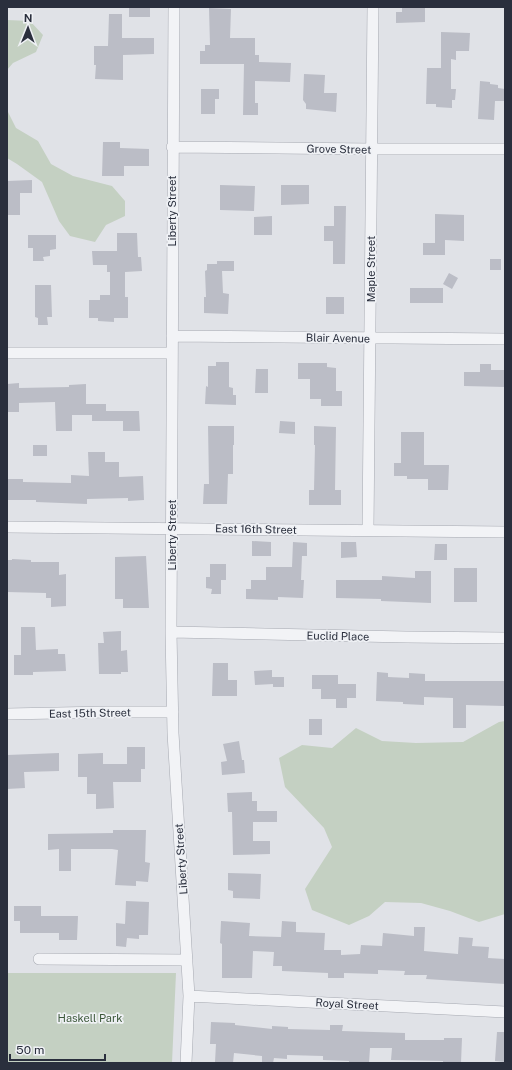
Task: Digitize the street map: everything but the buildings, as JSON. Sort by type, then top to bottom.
[{"type":"street","name":"Liberty Street","points":[[174,7],[172,147],[171,632],[173,712],[189,996],[186,1063]]},
{"type":"street","name":"Maple Street","points":[[368,530],[373,7]]},
{"type":"street","name":"Grove Street","points":[[172,147],[371,150],[505,149]]},
{"type":"street","name":"Blair Avenue","points":[[172,336],[505,340]]},
{"type":"street","points":[[7,353],[172,353]]},
{"type":"street","name":"East 16th Street","points":[[7,527],[505,532]]},
{"type":"street","name":"Euclid Place","points":[[171,632],[505,638]]},
{"type":"street","name":"East 15th Street","points":[[7,714],[173,712]]},
{"type":"street","points":[[39,959],[187,960]]},
{"type":"street","name":"Royal Street","points":[[189,996],[505,1012]]},
{"type":"green space","points":[[7,20],[30,21],[43,35],[36,52],[13,63],[7,70]]},
{"type":"green space","points":[[7,110],[16,128],[38,141],[51,164],[73,176],[112,186],[125,201],[125,216],[106,225],[95,242],[70,236],[59,221],[42,182],[7,158]]},
{"type":"green space","points":[[505,721],[505,914],[479,922],[450,911],[421,903],[385,902],[369,916],[349,925],[312,910],[305,889],[332,847],[324,828],[285,787],[279,758],[302,745],[332,748],[356,728],[382,741],[416,743],[463,742],[499,722]]},
{"type":"green space","name":"Haskell Park","points":[[7,973],[176,973],[172,1063],[7,1063]]}]
